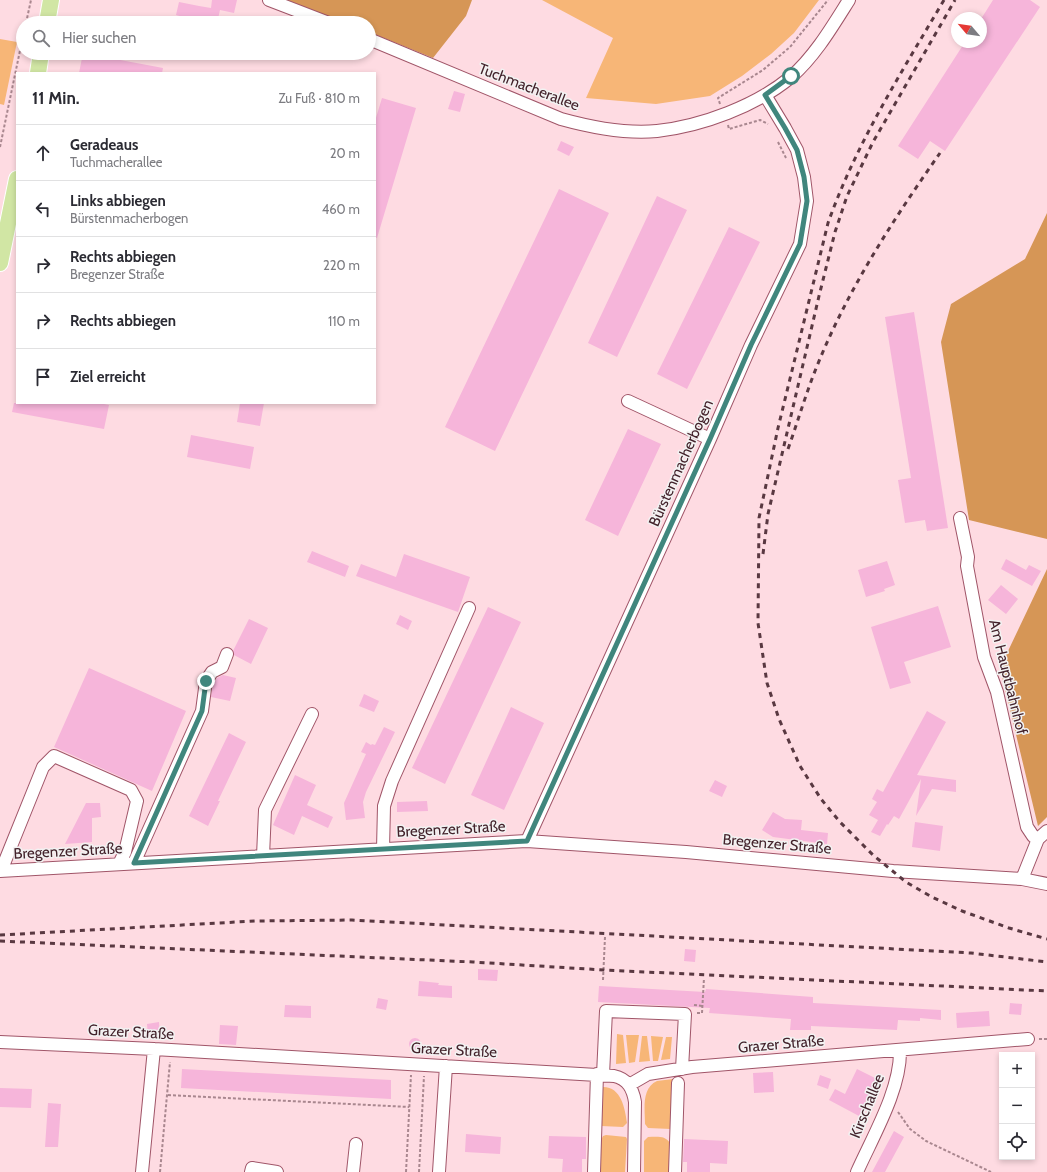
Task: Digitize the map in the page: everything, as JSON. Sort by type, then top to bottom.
[{"type":"main road","points":[[48,16],[51,0]]},
{"type":"main road","points":[[38,72],[40,60]]},
{"type":"main road","points":[[0,263],[16,184]]},
{"type":"street","points":[[269,0],[311,16]]},
{"type":"street","name":"Tuchmacherallee","points":[[376,42],[561,119],[588,126],[622,130],[656,131],[685,126],[713,118],[765,95],[791,76],[816,50],[849,0]]},
{"type":"street","name":"Bürstenmacherbogen","points":[[527,841],[710,439],[751,345],[800,244],[807,201],[804,177],[797,150],[765,95]]},
{"type":"street","points":[[628,401],[710,439]]},
{"type":"street","name":"Am Hauptbahnhof","points":[[960,518],[968,556],[967,566],[984,657],[997,692],[1027,827],[1033,836],[1043,835]]},
{"type":"street","points":[[382,849],[384,806],[392,781],[469,608]]},
{"type":"street","points":[[134,863],[202,711],[206,681],[212,672],[222,667],[227,654]]},
{"type":"street","points":[[263,856],[265,810],[312,714]]},
{"type":"street","points":[[1,871],[42,767],[54,756],[131,790],[137,801],[125,852],[120,864]]},
{"type":"street","name":"Am Hauptbahnhof","points":[[1022,879],[1043,835]]},
{"type":"street","name":"Bregenzer Straße","points":[[1,871],[527,841],[686,852],[892,871],[1022,879],[1047,884]]},
{"type":"street","points":[[594,1172],[599,1078],[606,1011],[685,1014],[682,1069]]},
{"type":"street","name":"Grazer Straße","points":[[0,1042],[446,1066],[599,1078],[620,1077],[629,1085],[648,1074],[682,1069],[1028,1039]]},
{"type":"street","points":[[142,1172],[154,1050]]},
{"type":"street","name":"Kirschallee","points":[[857,1172],[893,1092],[900,1062],[900,1050]]},
{"type":"street","points":[[439,1172],[446,1066]]},
{"type":"street","points":[[675,1172],[678,1083]]},
{"type":"street","points":[[629,1085],[633,1092],[635,1102],[634,1172]]},
{"type":"street","points":[[353,1172],[356,1144]]},
{"type":"street","points":[[251,1172],[252,1168],[277,1172]]},
{"type":"path","points":[[28,16],[31,0]]},
{"type":"path","points":[[770,126],[760,120],[729,129],[718,98],[762,70],[790,47],[828,0]]},
{"type":"path","points":[[0,147],[18,60]]},
{"type":"path","points":[[776,139],[787,159]]},
{"type":"path","points":[[603,980],[605,937]]},
{"type":"path","points":[[695,1013],[702,1013],[704,978]]},
{"type":"path","points":[[694,1005],[703,1006]]},
{"type":"path","points":[[160,1172],[170,1062]]},
{"type":"path","points":[[406,1172],[411,1075]]},
{"type":"path","points":[[419,1172],[424,1076]]},
{"type":"path","points":[[893,1092],[898,1111],[910,1129],[926,1141],[991,1172]]},
{"type":"path","points":[[168,1095],[409,1107]]},
{"type":"shaded area","points":[[287,0],[472,0],[466,16],[433,58],[376,35],[376,16],[327,16]]},
{"type":"shaded area","points":[[542,0],[819,0],[794,33],[771,54],[742,76],[710,96],[656,104],[586,98],[613,38]]},
{"type":"shaded area","points":[[0,39],[16,42],[16,47],[4,105],[0,104]]},
{"type":"shaded area","points":[[1047,213],[1047,539],[969,520],[941,342],[951,304],[1025,259]]},
{"type":"shaded area","points":[[1047,569],[1047,817],[1038,826],[1000,668]]},
{"type":"shaded area","points":[[617,1034],[623,1035],[626,1063],[616,1064]]},
{"type":"shaded area","points":[[626,1035],[639,1035],[635,1062],[629,1063]]},
{"type":"shaded area","points":[[642,1036],[647,1036],[650,1061],[639,1062]]},
{"type":"shaded area","points":[[651,1036],[663,1037],[658,1061],[653,1061]]},
{"type":"shaded area","points":[[666,1037],[672,1037],[670,1059],[661,1060]]},
{"type":"shaded area","points":[[673,1079],[671,1129],[648,1128],[645,1124],[645,1100],[648,1089],[657,1081]]},
{"type":"shaded area","points":[[602,1087],[614,1090],[621,1099],[627,1123],[623,1127],[601,1126]]},
{"type":"shaded area","points":[[603,1136],[626,1137],[625,1172],[600,1172],[601,1140]]},
{"type":"shaded area","points":[[648,1137],[663,1138],[668,1140],[670,1143],[669,1172],[644,1172],[644,1141]]},
{"type":"building","points":[[212,0],[237,0],[234,13],[220,10],[219,16],[176,15],[179,2],[211,8]]},
{"type":"building","points":[[993,0],[1030,0],[1040,7],[945,151],[930,141],[918,159],[898,146],[961,48],[987,48],[987,12],[985,12]]},
{"type":"building","points":[[82,60],[120,60],[163,68],[162,72],[79,72]]},
{"type":"building","points":[[454,91],[465,94],[460,112],[448,109]]},
{"type":"building","points":[[382,98],[416,108],[377,238],[376,238],[376,118]]},
{"type":"building","points":[[561,141],[574,147],[569,156],[557,150]]},
{"type":"building","points":[[559,189],[609,213],[495,451],[445,427]]},
{"type":"building","points":[[657,196],[687,210],[617,357],[588,343]]},
{"type":"building","points":[[729,227],[760,242],[687,389],[657,374]]},
{"type":"building","points":[[914,312],[948,528],[927,531],[925,520],[905,523],[898,480],[911,478],[885,317]]},
{"type":"building","points":[[14,403],[109,405],[104,429],[12,412]]},
{"type":"building","points":[[240,404],[264,404],[260,426],[237,422]]},
{"type":"building","points":[[628,429],[661,444],[618,536],[585,520]]},
{"type":"building","points":[[191,435],[254,447],[250,469],[187,457]]},
{"type":"building","points":[[312,551],[349,566],[345,577],[307,562]]},
{"type":"building","points":[[404,554],[470,577],[458,612],[356,576],[361,564],[396,577]]},
{"type":"building","points":[[1006,559],[1026,570],[1029,565],[1041,571],[1032,586],[1001,569]]},
{"type":"building","points":[[887,561],[895,585],[884,589],[885,591],[866,597],[858,570]]},
{"type":"building","points":[[1001,585],[1018,599],[1006,614],[988,600]]},
{"type":"building","points":[[938,606],[951,647],[904,662],[911,683],[890,689],[871,627]]},
{"type":"building","points":[[488,607],[521,622],[445,784],[412,768]]},
{"type":"building","points":[[400,615],[412,621],[408,630],[396,624]]},
{"type":"building","points":[[249,619],[268,628],[251,664],[234,655],[233,651]]},
{"type":"building","points":[[89,668],[186,711],[152,791],[54,747]]},
{"type":"building","points":[[223,675],[236,678],[230,701],[211,697],[213,684],[217,678]]},
{"type":"building","points":[[364,694],[379,701],[374,712],[359,706]]},
{"type":"building","points":[[511,707],[544,723],[504,810],[471,795]]},
{"type":"building","points":[[927,711],[946,722],[917,775],[956,780],[956,792],[932,789],[916,816],[921,779],[899,819],[894,816],[880,836],[871,832],[878,820],[869,815],[877,802],[872,799],[877,789],[883,792]]},
{"type":"building","points":[[384,727],[395,732],[366,792],[363,802],[365,818],[346,820],[344,803],[366,754],[361,752],[366,742],[371,745],[375,745]]},
{"type":"building","points":[[229,733],[246,742],[208,826],[189,816]]},
{"type":"building","points":[[295,775],[316,785],[307,805],[333,817],[328,828],[302,816],[294,835],[273,825]]},
{"type":"building","points":[[715,780],[727,786],[722,797],[709,791]]},
{"type":"building","points":[[427,801],[428,811],[397,812],[397,802]]},
{"type":"building","points":[[86,803],[100,803],[101,817],[92,818],[92,842],[65,844]]},
{"type":"building","points":[[773,812],[785,819],[802,820],[801,830],[828,833],[827,844],[773,837],[762,830]]},
{"type":"building","points":[[915,822],[943,826],[940,851],[912,847]]},
{"type":"building","points":[[685,949],[696,950],[695,962],[684,961]]},
{"type":"building","points":[[478,969],[498,970],[497,981],[478,980]]},
{"type":"building","points":[[419,981],[452,986],[452,998],[418,996]]},
{"type":"building","points":[[599,986],[705,992],[706,989],[813,997],[813,1003],[941,1010],[941,1020],[920,1018],[920,1021],[898,1020],[897,1030],[811,1026],[811,1030],[790,1030],[791,1019],[709,1013],[710,1008],[598,1002]]},
{"type":"building","points":[[378,998],[388,1000],[386,1010],[376,1008]]},
{"type":"building","points":[[1010,1003],[1022,1004],[1021,1015],[1009,1014]]},
{"type":"building","points":[[285,1005],[311,1006],[311,1018],[284,1017]]},
{"type":"building","points":[[989,1011],[990,1026],[957,1028],[956,1013]]},
{"type":"building","points":[[159,1022],[160,1035],[148,1036],[147,1024]]},
{"type":"building","points":[[220,1025],[238,1026],[236,1045],[219,1044]]},
{"type":"building","points":[[413,1038],[417,1038],[421,1044],[417,1050],[413,1050],[409,1046],[409,1042]]},
{"type":"building","points":[[182,1069],[391,1080],[391,1099],[181,1088]]},
{"type":"building","points":[[857,1069],[877,1079],[859,1116],[829,1100],[835,1089],[845,1094]]},
{"type":"building","points":[[773,1072],[774,1092],[754,1093],[753,1073]]},
{"type":"building","points":[[820,1075],[831,1079],[828,1089],[817,1085]]},
{"type":"building","points":[[0,1088],[32,1089],[31,1108],[0,1107]]},
{"type":"building","points":[[48,1103],[61,1104],[58,1147],[45,1147]]},
{"type":"building","points":[[894,1131],[904,1137],[885,1172],[872,1172]]},
{"type":"building","points":[[466,1134],[501,1137],[500,1154],[465,1152]]},
{"type":"building","points":[[549,1136],[586,1137],[586,1159],[582,1159],[582,1172],[562,1172],[563,1159],[548,1158]]},
{"type":"building","points":[[684,1139],[728,1141],[727,1164],[710,1163],[710,1172],[687,1172],[687,1162],[683,1162]]},
{"type":"railway","points":[[944,0],[880,109],[852,165],[828,223],[778,428],[759,518],[758,623],[767,683],[779,719],[800,766],[821,799],[840,822],[873,855],[906,882],[932,897],[962,911],[1009,928],[1047,939]]},
{"type":"railway","points":[[763,554],[768,514],[819,296],[835,232],[847,196],[873,142],[955,0]]},
{"type":"railway","points":[[788,449],[813,376],[829,337],[857,282],[905,204],[940,153]]},
{"type":"railway","points":[[0,935],[255,921],[352,920],[971,953],[1047,962]]},
{"type":"railway","points":[[0,941],[473,962],[604,970],[1047,991]]},
{"type":"route","points":[[206,681],[202,711],[134,863],[527,841],[710,439],[751,345],[800,244],[807,201],[804,177],[797,150],[765,95],[774,90],[791,76]]}]
